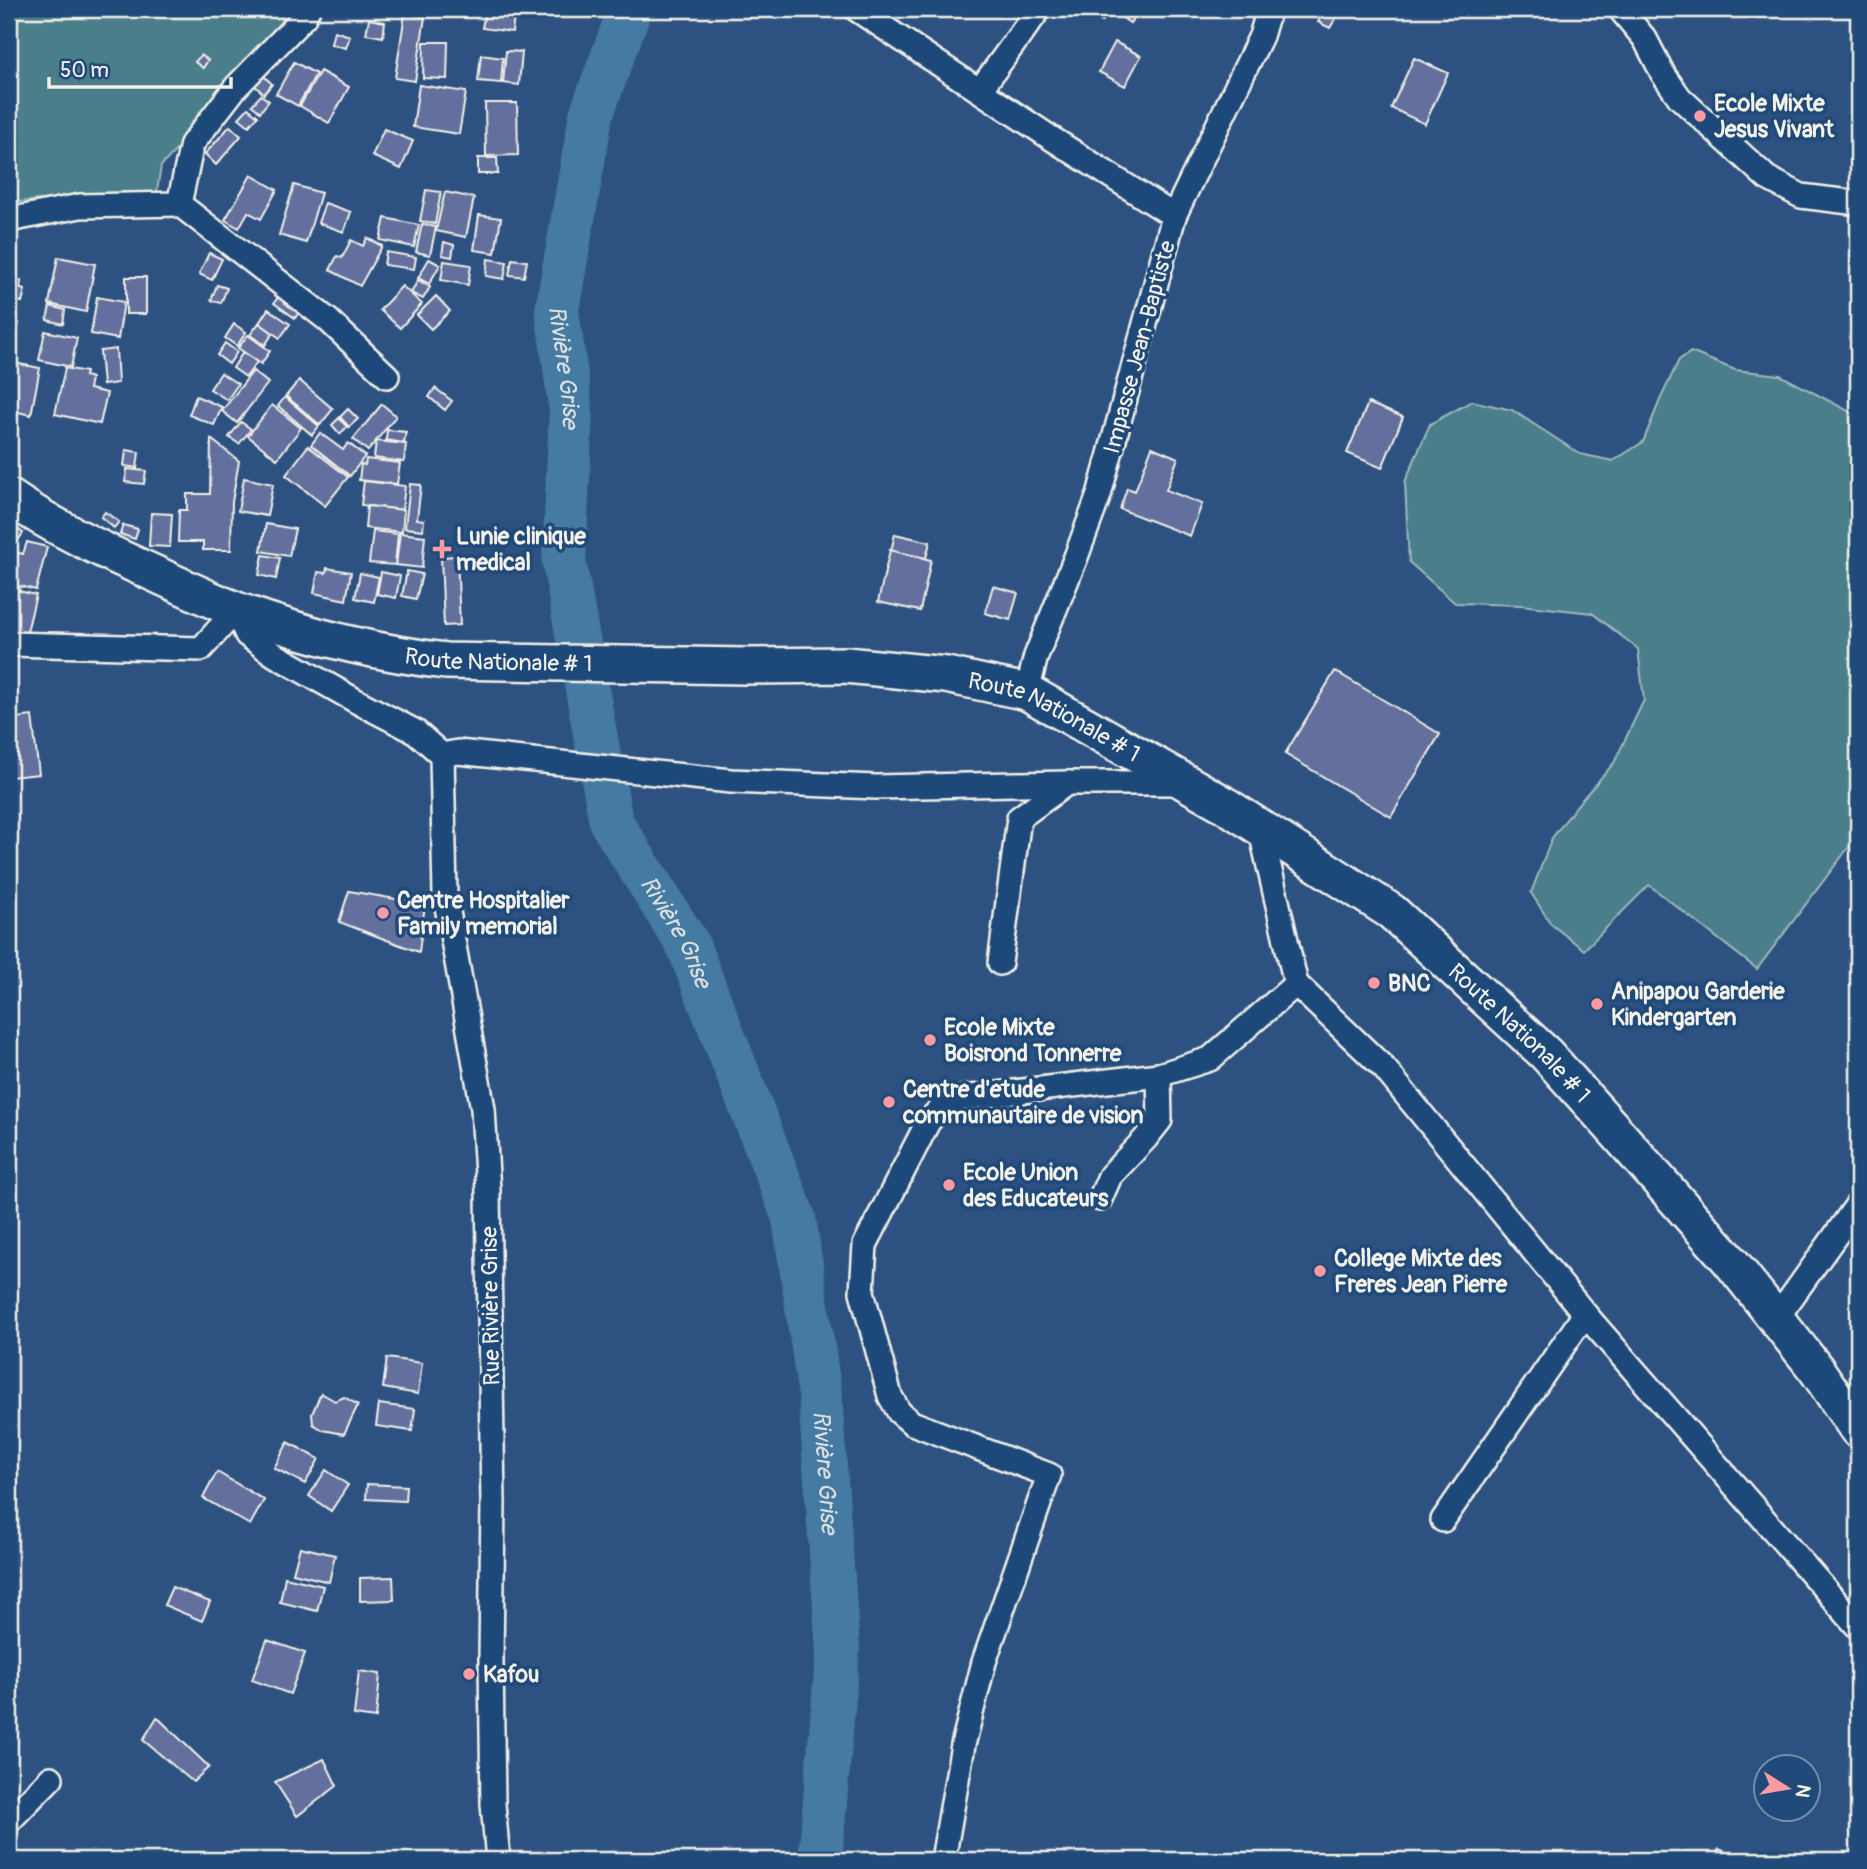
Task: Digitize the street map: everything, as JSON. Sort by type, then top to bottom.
[{"type":"main road","name":"Route Nationale # 1","points":[[9,497],[26,509],[108,552],[236,610],[303,632],[402,656],[446,661],[846,665],[946,675],[1027,692],[1187,783],[1392,912],[1546,1054],[1722,1252],[1816,1369],[1858,1430]]},
{"type":"street","points":[[178,204],[192,144],[236,87],[304,17],[308,9]]},
{"type":"street","points":[[856,9],[1174,216]]},
{"type":"street","points":[[980,90],[1039,9]]},
{"type":"street","name":"Impasse Jean-Baptiste","points":[[1027,692],[1036,656],[1099,495],[1174,216],[1261,36],[1269,9]]},
{"type":"street","points":[[1620,9],[1646,39],[1663,74],[1680,98],[1767,178],[1801,196],[1858,203]]},
{"type":"street","points":[[9,220],[80,206],[178,204],[328,320],[387,376]]},
{"type":"street","points":[[9,644],[201,649],[236,610],[247,635],[275,655],[450,753],[731,781],[876,787],[1187,783]]},
{"type":"street","name":"Rue Rivière Grise","points":[[450,753],[445,895],[483,1109],[488,1192],[493,1503],[491,1660],[498,1860]]},
{"type":"street","points":[[1000,963],[1020,818],[1067,783]]},
{"type":"street","points":[[1260,827],[1296,984],[1384,1068],[1585,1314],[1858,1627]]},
{"type":"street","points":[[943,1860],[963,1745],[984,1662],[1049,1475],[912,1423],[899,1412],[890,1396],[862,1292],[865,1245],[928,1122],[942,1107],[964,1097],[1159,1075],[1210,1059],[1296,984]]},
{"type":"street","points":[[1100,1199],[1110,1176],[1160,1119],[1159,1075]]},
{"type":"street","points":[[1776,1319],[1858,1205]]},
{"type":"street","points":[[1443,1520],[1585,1314]]},
{"type":"street","points":[[9,1821],[51,1778]]},
{"type":"green space","points":[[9,9],[292,9],[195,130],[161,166],[156,197],[107,194],[9,205]]},
{"type":"green space","points":[[1691,352],[1735,370],[1780,375],[1858,416],[1858,835],[1757,969],[1649,885],[1584,950],[1551,924],[1531,893],[1552,838],[1614,763],[1644,700],[1638,649],[1592,613],[1520,605],[1455,603],[1409,562],[1405,482],[1430,424],[1472,401],[1512,410],[1580,454],[1613,461],[1643,442],[1679,360]]},
{"type":"building","points":[[1082,9],[1140,9],[1130,23],[1111,10],[1102,22]]},
{"type":"building","points":[[1326,9],[1341,9],[1330,28],[1318,22]]},
{"type":"building","points":[[485,13],[514,17],[512,32],[482,28]]},
{"type":"building","points":[[405,14],[425,17],[415,81],[395,78]]},
{"type":"building","points":[[369,19],[385,22],[383,37],[366,34]]},
{"type":"building","points":[[334,31],[350,36],[346,48],[331,44]]},
{"type":"building","points":[[424,42],[448,42],[447,79],[423,78]]},
{"type":"building","points":[[1115,42],[1141,56],[1125,86],[1099,72]]},
{"type":"building","points":[[506,51],[522,52],[519,85],[503,83]]},
{"type":"building","points":[[201,55],[208,60],[203,68],[195,62]]},
{"type":"building","points":[[481,55],[503,58],[501,83],[478,81]]},
{"type":"building","points":[[1414,58],[1448,73],[1425,124],[1391,108]]},
{"type":"building","points":[[294,62],[316,74],[298,106],[276,94]]},
{"type":"building","points":[[320,71],[349,87],[329,123],[300,106]]},
{"type":"building","points":[[263,75],[272,84],[264,94],[254,85]]},
{"type":"building","points":[[419,85],[466,92],[459,134],[413,127]]},
{"type":"building","points":[[261,95],[269,101],[260,112],[252,105]]},
{"type":"building","points":[[485,103],[517,103],[518,155],[486,156]]},
{"type":"building","points":[[248,108],[258,116],[249,126],[239,118]]},
{"type":"building","points":[[230,126],[241,136],[216,165],[205,154]]},
{"type":"building","points":[[384,129],[413,141],[401,169],[372,156]]},
{"type":"building","points":[[478,158],[497,158],[498,174],[478,174]]},
{"type":"building","points":[[251,175],[277,190],[261,219],[248,212],[239,228],[225,220]]},
{"type":"building","points":[[294,185],[321,193],[306,243],[279,235]]},
{"type":"building","points":[[426,190],[441,192],[435,224],[420,221]]},
{"type":"building","points":[[445,192],[474,198],[466,237],[436,231]]},
{"type":"building","points":[[325,203],[351,212],[344,232],[318,223]]},
{"type":"building","points":[[479,215],[501,218],[495,253],[474,250]]},
{"type":"building","points":[[385,218],[419,225],[414,247],[380,240]]},
{"type":"building","points":[[422,224],[436,227],[430,255],[416,252]]},
{"type":"building","points":[[367,238],[382,246],[360,286],[330,270],[337,256],[342,258],[351,240],[363,246]]},
{"type":"building","points":[[444,242],[454,245],[452,257],[442,255]]},
{"type":"building","points":[[386,252],[416,257],[414,269],[384,265]]},
{"type":"building","points":[[209,253],[222,259],[212,280],[199,274]]},
{"type":"building","points":[[58,257],[95,264],[86,312],[49,304]]},
{"type":"building","points":[[429,259],[440,265],[429,284],[418,278]]},
{"type":"building","points":[[488,259],[507,262],[504,279],[486,276]]},
{"type":"building","points":[[512,259],[527,261],[524,277],[509,275]]},
{"type":"building","points":[[444,261],[471,265],[468,285],[441,280]]},
{"type":"building","points":[[126,277],[146,277],[146,314],[126,314]]},
{"type":"building","points":[[9,278],[21,281],[20,288],[9,286]]},
{"type":"building","points":[[418,280],[430,287],[423,299],[411,293]]},
{"type":"building","points":[[217,285],[227,288],[221,303],[211,300]]},
{"type":"building","points":[[9,286],[25,290],[22,302],[9,299]]},
{"type":"building","points":[[402,286],[422,304],[400,328],[380,310]]},
{"type":"building","points":[[283,290],[304,305],[295,318],[274,303]]},
{"type":"building","points":[[436,296],[450,311],[431,329],[417,315]]},
{"type":"building","points":[[97,297],[124,302],[118,339],[91,334]]},
{"type":"building","points":[[50,306],[65,310],[63,324],[47,320]]},
{"type":"building","points":[[268,309],[290,324],[280,338],[259,323]]},
{"type":"building","points":[[9,321],[19,323],[13,358],[9,358]]},
{"type":"building","points":[[259,323],[273,333],[265,345],[250,335]]},
{"type":"building","points":[[234,324],[246,332],[237,346],[225,338]]},
{"type":"building","points":[[45,331],[77,338],[71,367],[39,360]]},
{"type":"building","points":[[248,335],[270,351],[261,364],[238,348]]},
{"type":"building","points":[[225,343],[237,352],[229,364],[217,355]]},
{"type":"building","points":[[116,349],[118,383],[103,385],[100,351]]},
{"type":"building","points":[[243,352],[257,362],[246,377],[233,368]]},
{"type":"building","points":[[14,363],[40,368],[31,415],[9,410],[9,370],[13,371]]},
{"type":"building","points":[[65,368],[86,372],[85,376],[91,378],[89,389],[107,393],[100,424],[55,414]]},
{"type":"building","points":[[253,371],[268,383],[237,423],[222,411]]},
{"type":"building","points":[[221,373],[238,384],[227,400],[210,389]]},
{"type":"building","points":[[299,380],[333,409],[320,425],[286,396]]},
{"type":"building","points":[[435,388],[452,401],[445,410],[429,397]]},
{"type":"building","points":[[196,396],[222,407],[214,425],[189,415]]},
{"type":"building","points":[[285,397],[319,426],[312,435],[278,406]]},
{"type":"building","points":[[1368,403],[1403,417],[1382,468],[1347,453]]},
{"type":"building","points":[[382,404],[396,416],[368,451],[353,439]]},
{"type":"building","points":[[272,405],[301,428],[277,459],[248,436]]},
{"type":"building","points":[[348,409],[358,419],[349,427],[340,417]]},
{"type":"building","points":[[339,418],[347,427],[340,434],[332,425]]},
{"type":"building","points":[[241,422],[251,429],[239,444],[229,437]]},
{"type":"building","points":[[387,430],[406,432],[404,443],[386,440]]},
{"type":"building","points":[[320,433],[343,450],[348,443],[365,456],[350,476],[311,445]]},
{"type":"building","points":[[211,439],[239,461],[232,502],[231,550],[203,550],[203,542],[178,542],[179,510],[187,510],[187,494],[210,494]]},
{"type":"building","points":[[376,441],[406,444],[404,462],[374,458]]},
{"type":"building","points":[[308,446],[348,477],[325,506],[286,475]]},
{"type":"building","points":[[1152,447],[1178,458],[1166,490],[1202,504],[1190,536],[1120,509],[1127,488],[1135,491]]},
{"type":"building","points":[[126,450],[139,452],[137,468],[124,466]]},
{"type":"building","points":[[366,459],[400,463],[397,484],[359,480],[361,464],[365,465]]},
{"type":"building","points":[[127,469],[146,471],[144,484],[125,482]]},
{"type":"building","points":[[244,478],[273,484],[267,516],[238,511]]},
{"type":"building","points":[[364,481],[405,486],[402,510],[361,505]]},
{"type":"building","points":[[410,484],[421,485],[417,519],[424,520],[423,530],[405,528]]},
{"type":"building","points":[[367,506],[404,510],[402,532],[365,528]]},
{"type":"building","points":[[105,512],[119,522],[114,528],[101,517]]},
{"type":"building","points":[[151,513],[172,514],[170,547],[149,546]]},
{"type":"building","points":[[9,523],[23,533],[17,542],[9,536]]},
{"type":"building","points":[[266,524],[295,529],[289,556],[261,551]]},
{"type":"building","points":[[123,525],[138,529],[135,539],[120,534]]},
{"type":"building","points":[[373,531],[398,534],[395,565],[369,563]]},
{"type":"building","points":[[400,533],[425,536],[422,568],[396,565]]},
{"type":"building","points":[[895,534],[930,542],[926,558],[891,551]]},
{"type":"building","points":[[27,542],[47,547],[36,590],[20,586],[19,591],[36,595],[25,640],[9,635],[9,550],[23,554]]},
{"type":"building","points":[[890,550],[931,560],[920,611],[878,602]]},
{"type":"building","points":[[263,555],[280,558],[276,579],[259,575]]},
{"type":"building","points":[[457,556],[460,625],[444,626],[441,557]]},
{"type":"building","points":[[327,568],[351,572],[346,600],[314,593],[318,572],[326,573]]},
{"type":"building","points":[[407,571],[422,574],[416,599],[402,596]]},
{"type":"building","points":[[381,572],[400,576],[396,598],[377,594]]},
{"type":"building","points":[[360,573],[379,577],[374,602],[355,598]]},
{"type":"building","points":[[993,586],[1018,593],[1010,620],[985,613]]},
{"type":"building","points":[[1335,671],[1440,734],[1391,817],[1285,754]]},
{"type":"building","points":[[32,716],[39,774],[11,777],[9,719]]},
{"type":"building","name":"Centre Hospitalier Family memorial","points":[[349,891],[425,904],[419,952],[339,922]]},
{"type":"building","points":[[387,1358],[422,1363],[418,1394],[383,1388]]},
{"type":"building","points":[[321,1393],[335,1401],[344,1397],[358,1405],[344,1434],[323,1430],[313,1424],[312,1414]]},
{"type":"building","points":[[379,1404],[415,1409],[412,1431],[376,1426]]},
{"type":"building","points":[[288,1442],[319,1459],[305,1484],[274,1468]]},
{"type":"building","points":[[326,1470],[348,1485],[331,1511],[309,1496]]},
{"type":"building","points":[[217,1472],[264,1500],[250,1525],[203,1498]]},
{"type":"building","points":[[367,1484],[406,1486],[405,1501],[366,1499]]},
{"type":"building","points":[[300,1547],[335,1555],[329,1582],[293,1573]]},
{"type":"building","points":[[285,1577],[323,1586],[317,1611],[280,1602]]},
{"type":"building","points":[[393,1577],[394,1600],[360,1601],[360,1578]]},
{"type":"building","points":[[172,1587],[210,1602],[202,1621],[164,1605]]},
{"type":"building","points":[[267,1640],[305,1653],[290,1694],[252,1680]]},
{"type":"building","points":[[359,1671],[380,1674],[376,1718],[354,1715]]},
{"type":"building","points":[[157,1717],[209,1767],[193,1782],[143,1740]]},
{"type":"building","points":[[324,1759],[337,1786],[297,1816],[275,1782]]},
{"type":"building","points":[[1719,1849],[1742,1860],[1714,1860]]},
{"type":"waterway","name":"Rivière Grise","points":[[628,9],[591,115],[557,310],[571,411],[564,561],[611,822],[688,945],[794,1218],[820,1395],[838,1650],[820,1860]]},
{"type":"place","name":"Ecole Mixte Jesus Vivant","points":[[1700,116]]},
{"type":"place","name":"Lunie clinique medical","points":[[442,549]]},
{"type":"place","name":"Centre Hospitalier Family memorial","points":[[383,913]]},
{"type":"place","name":"BNC","points":[[1374,983]]},
{"type":"place","name":"Anipapou Garderie Kindergarten","points":[[1597,1004]]},
{"type":"place","name":"Ecole Mixte Boisrond Tonnerre","points":[[930,1040]]},
{"type":"place","name":"Centre d'etude communautaire de vision","points":[[889,1102]]},
{"type":"place","name":"Ecole Union des Educateurs","points":[[949,1185]]},
{"type":"place","name":"College Mixte des Freres Jean Pierre","points":[[1320,1271]]},
{"type":"place","name":"Kafou","points":[[469,1674]]}]
